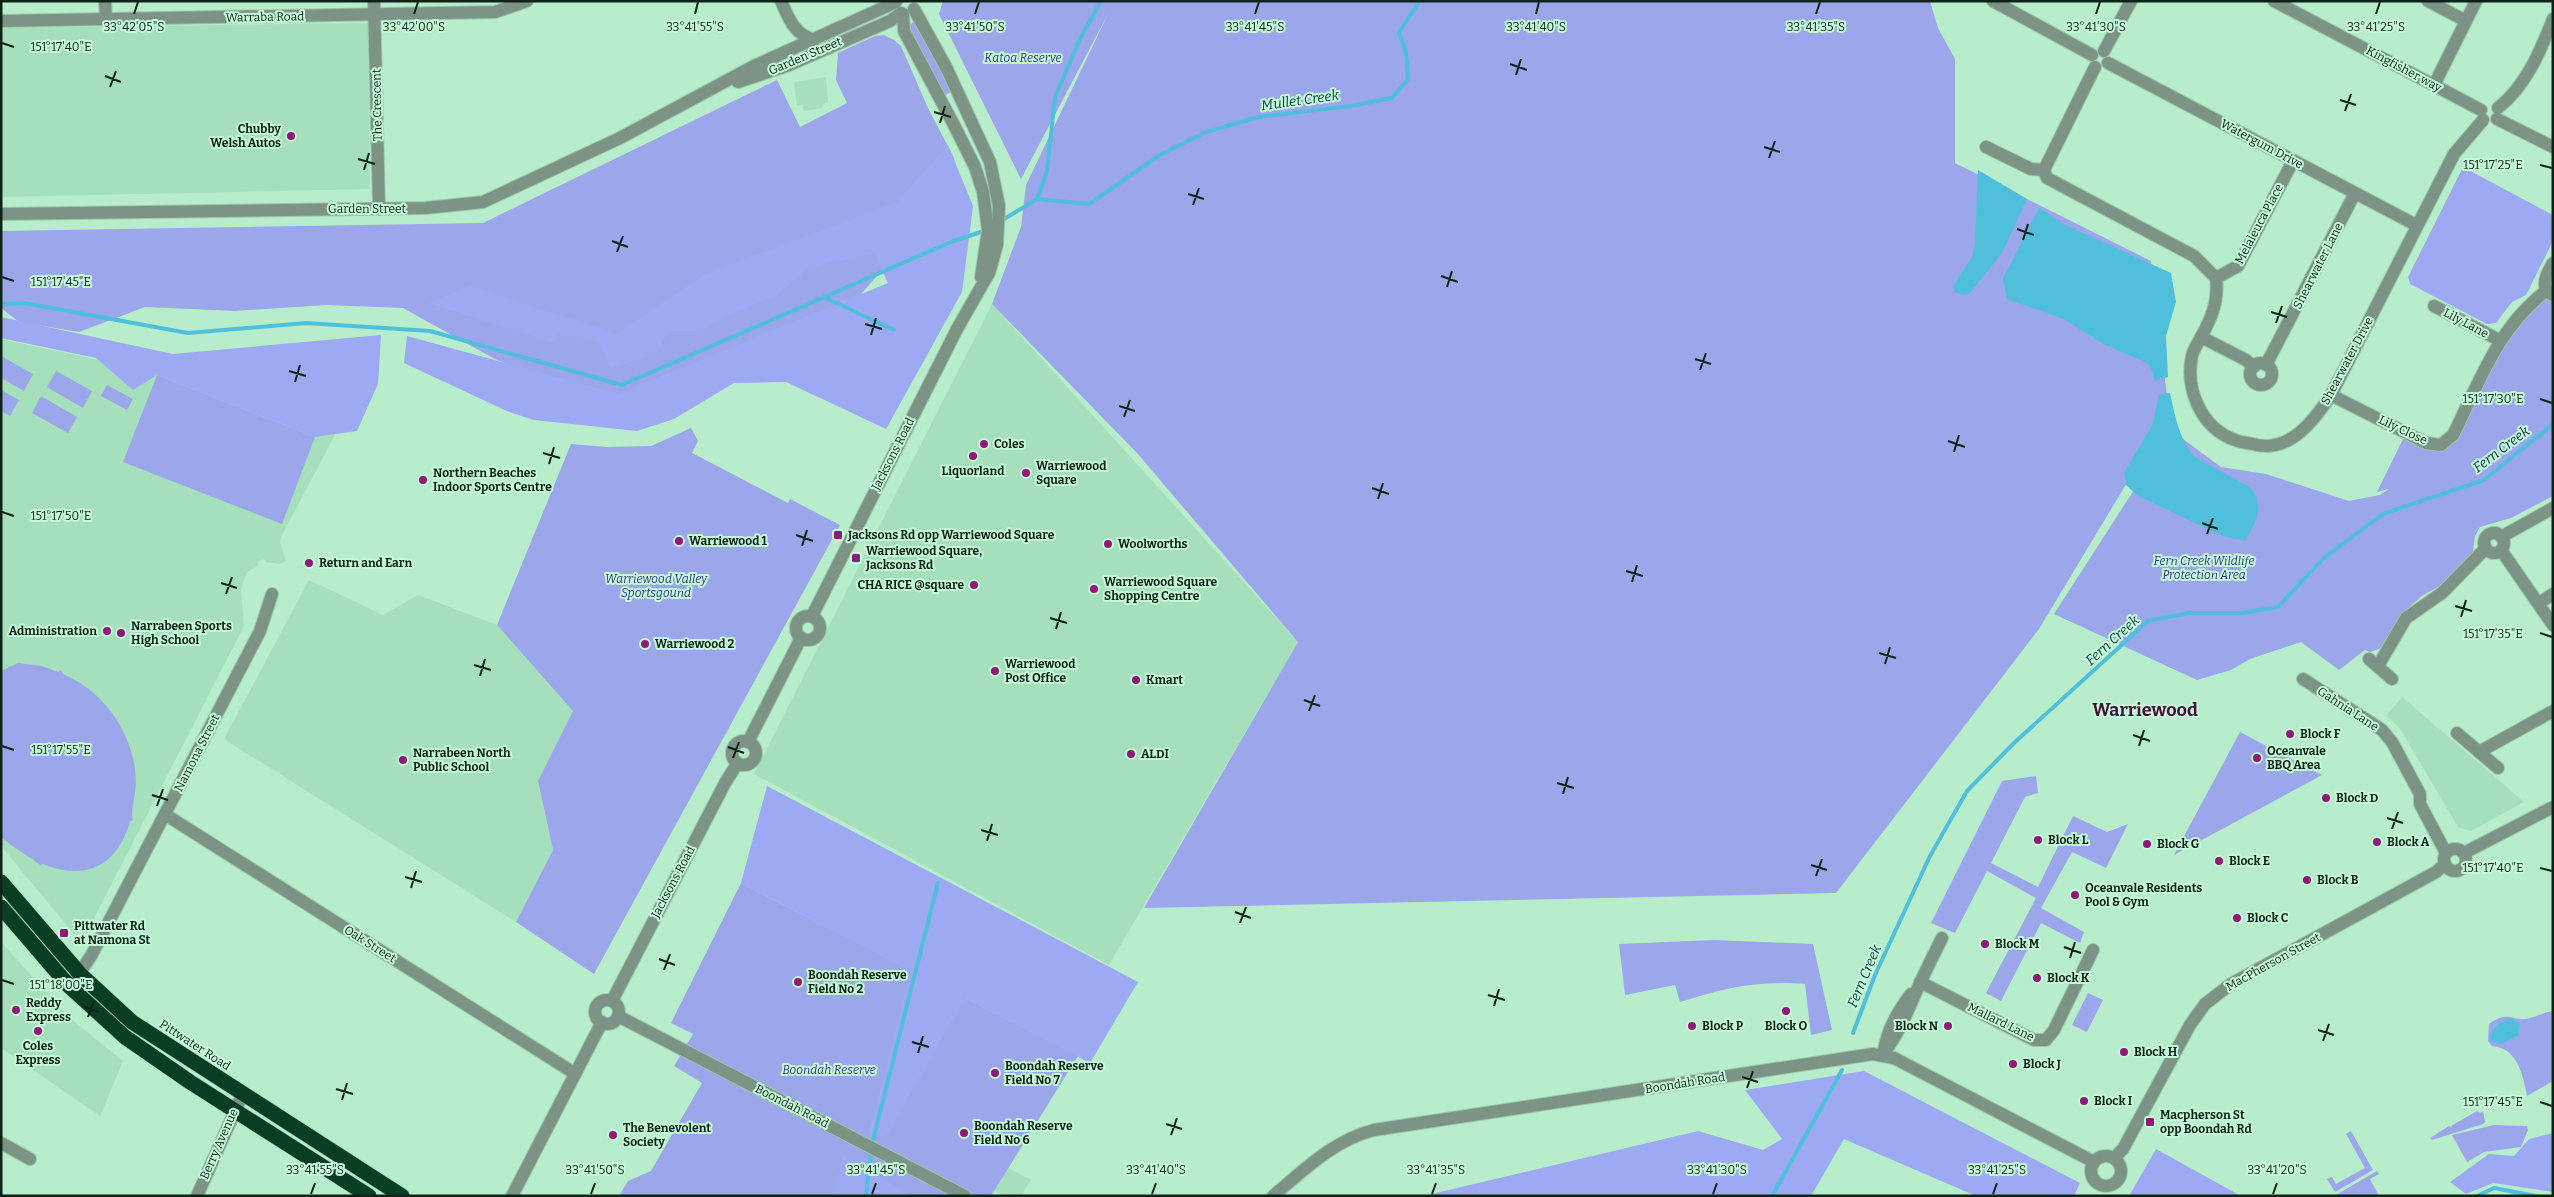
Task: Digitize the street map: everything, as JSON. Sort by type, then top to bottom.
[{"type":"highway","name":"Pittwater Road","points":[[1,882],[80,974],[132,1022],[402,1196]]},
{"type":"highway","points":[[1,907],[69,986],[125,1037],[234,1110],[369,1196]]},
{"type":"street","points":[[105,1],[106,18]]},
{"type":"street","name":"The Crescent","points":[[374,1],[379,208]]},
{"type":"street","name":"Warraba Road","points":[[1,21],[106,18],[375,16],[496,12],[527,1]]},
{"type":"street","points":[[781,1],[794,28],[801,34],[814,40]]},
{"type":"street","name":"Watergum Drive","points":[[1993,1],[2416,225]]},
{"type":"street","points":[[2131,1],[2044,170],[2047,178],[2064,188],[2194,256],[2216,278]]},
{"type":"street","name":"Kingfisher way","points":[[2274,1],[2434,85],[2482,115]]},
{"type":"street","points":[[2428,1],[2466,21]]},
{"type":"street","points":[[2434,85],[2476,1]]},
{"type":"street","name":"Garden Street","points":[[708,93],[789,65],[890,21],[908,6]]},
{"type":"street","name":"Garden Street","points":[[1,214],[457,207],[483,202],[620,138],[708,93],[754,66],[814,40],[908,6]]},
{"type":"street","name":"Jacksons Road","points":[[908,6],[904,31],[974,167],[988,214],[992,246]]},
{"type":"street","name":"Jacksons Road","points":[[812,616],[978,293],[992,246],[999,206],[990,162],[950,76],[908,6]]},
{"type":"street","points":[[2482,115],[2490,123],[2525,80],[2553,19]]},
{"type":"street","points":[[890,21],[904,31]]},
{"type":"street","points":[[788,52],[794,28]]},
{"type":"street","points":[[2497,114],[2553,147]]},
{"type":"street","name":"Shearwater Drive","points":[[2216,278],[2217,299],[2192,355],[2192,394],[2201,413],[2215,427],[2234,440],[2261,446],[2276,444],[2296,436],[2312,422],[2331,395],[2416,225],[2454,154],[2482,115]]},
{"type":"street","points":[[1986,147],[2031,169],[2044,170]]},
{"type":"street","name":"Melaleuca Place","points":[[2216,278],[2238,266],[2293,161]]},
{"type":"street","name":"Shearwater Lane","points":[[2254,367],[2251,371],[2252,379],[2261,385],[2271,378],[2271,371],[2266,364],[2355,193]]},
{"type":"street","points":[[2549,293],[2545,278],[2553,263]]},
{"type":"street","name":"Lily Close","points":[[2331,395],[2426,443],[2441,445],[2453,435],[2499,340],[2528,304],[2549,293]]},
{"type":"street","name":"Lily Lane","points":[[2434,306],[2499,340]]},
{"type":"street","points":[[2201,337],[2246,360],[2254,367],[2259,363],[2266,364]]},
{"type":"street","points":[[2486,548],[2485,540],[2490,535],[2501,536],[2553,508]]},
{"type":"street","points":[[2486,548],[2494,553],[2501,550],[2504,544],[2501,536]]},
{"type":"street","points":[[2392,679],[2373,662],[2406,618],[2442,593],[2486,548]]},
{"type":"street","points":[[2501,550],[2553,625]]},
{"type":"street","name":"Namona Street","points":[[69,986],[80,974],[166,815],[260,631],[272,594]]},
{"type":"street","points":[[2539,603],[2553,594]]},
{"type":"street","points":[[812,616],[820,623],[819,634],[811,640],[801,638],[796,630],[796,625],[802,617],[812,616]]},
{"type":"street","points":[[748,742],[801,638]]},
{"type":"street","name":"Gahnia Lane","points":[[2303,679],[2382,730],[2392,742],[2420,794],[2427,798],[2452,855]]},
{"type":"street","points":[[2479,752],[2553,710]]},
{"type":"street","points":[[2457,733],[2498,768]]},
{"type":"street","points":[[739,742],[748,742],[756,751],[754,759],[745,766],[737,764],[732,757],[733,748],[739,742]]},
{"type":"street","name":"Jacksons Road","points":[[612,1001],[720,791],[737,764]]},
{"type":"street","name":"MacPherson Street","points":[[2114,1158],[2127,1142],[2190,1025],[2205,1004],[2231,984],[2436,872],[2452,855],[2553,807]]},
{"type":"street","name":"Oak Street","points":[[166,815],[574,1073]]},
{"type":"street","points":[[1942,938],[1920,982],[1909,1012],[1895,1039],[1884,1054],[2094,1162]]},
{"type":"street","name":"Mallard Lane","points":[[1920,982],[2034,1040],[2046,1040],[2086,968],[2093,950]]},
{"type":"street","points":[[612,1001],[618,1006],[618,1016],[612,1022],[602,1022],[596,1016],[596,1008],[601,1002],[612,1001]]},
{"type":"street","name":"Boondah Road","points":[[618,1016],[965,1196]]},
{"type":"street","points":[[512,1196],[602,1022]]},
{"type":"street","name":"Boondah Road","points":[[1273,1196],[1331,1148],[1355,1135],[1374,1130],[1884,1054]]},
{"type":"street","name":"Berry Avenue","points":[[196,1196],[243,1093]]},
{"type":"street","points":[[1,1143],[30,1159]]},
{"type":"street","points":[[2101,1157],[2114,1158],[2122,1171],[2118,1181],[2098,1190],[2092,1178],[2094,1162],[2101,1157]]},
{"type":"shaded area","points":[[368,23],[370,189],[1,197],[1,28]]},
{"type":"shaded area","points":[[826,77],[828,102],[824,103],[821,108],[804,111],[803,105],[797,106],[794,82]]},
{"type":"shaded area","points":[[948,145],[973,206],[962,292],[886,429],[786,382],[734,383],[674,419],[637,431],[534,420],[509,412],[404,363],[407,336],[618,394],[888,283],[874,253],[809,268],[776,296],[721,318],[702,331],[669,331],[656,354],[611,368],[599,342],[558,334],[555,343],[428,303],[470,286],[616,334],[705,274],[897,202]]},
{"type":"shaded area","points":[[2463,167],[2553,215],[2553,241],[2526,295],[2512,302],[2496,323],[2487,324],[2410,284],[2408,277]]},
{"type":"shaded area","points":[[1978,170],[2027,199],[2002,253],[1970,293],[1963,295],[1955,292],[1953,286],[1972,257],[1975,243]]},
{"type":"shaded area","points":[[2039,208],[2065,225],[2171,273],[2176,302],[2166,336],[2168,377],[2155,381],[2150,366],[2143,361],[2105,345],[2064,319],[2007,299],[2003,279]]},
{"type":"shaded area","name":"Warriewood Square","points":[[992,304],[1298,642],[1109,965],[754,774]]},
{"type":"shaded area","points":[[1,317],[173,354],[381,335],[378,384],[357,431],[315,437],[157,375],[133,390],[96,358],[1,338]]},
{"type":"shaded area","name":"Narrabeen Sports High School","points":[[1,339],[165,374],[363,369],[335,435],[281,537],[280,542],[286,561],[280,564],[266,562],[264,559],[257,562],[259,565],[247,572],[241,590],[244,626],[87,932],[74,934],[1,846]]},
{"type":"shaded area","points":[[2170,393],[2181,435],[2195,457],[2251,488],[2255,495],[2258,501],[2257,515],[2245,541],[2222,536],[2137,495],[2126,485],[2124,473],[2153,424],[2159,394]]},
{"type":"shaded area","name":"Narrabeen North Public School","points":[[309,580],[383,615],[418,595],[497,625],[573,711],[538,781],[553,850],[516,922],[224,739]]},
{"type":"shaded area","points":[[2402,697],[2524,802],[2471,831],[2458,827],[2399,727],[2386,716]]},
{"type":"shaded area","points":[[767,786],[1138,982],[1090,1063],[965,998],[885,1138],[869,1131],[911,971],[741,883]]},
{"type":"shaded area","points":[[1,942],[71,1019],[123,1061],[100,1116],[1,1048]]},
{"type":"shaded area","points":[[2512,1019],[2520,1023],[2519,1035],[2503,1043],[2491,1042],[2491,1034],[2495,1028],[2500,1023]]},
{"type":"shaded area","points":[[1864,1071],[2080,1183],[2074,1196],[1976,1196],[1844,1139],[1811,1196],[1423,1196],[1698,1131],[1763,1150],[1782,1139],[1745,1090]]},
{"type":"shaded area","points":[[2553,1133],[2553,1192],[2493,1183],[2466,1194],[2450,1182],[2489,1154],[2514,1156],[2529,1139]]},
{"type":"shaded area","points":[[2156,1149],[2241,1196],[2129,1196]]},
{"type":"shaded area","points":[[843,1155],[912,1196],[833,1196]]},
{"type":"shaded area","points":[[1008,1168],[1031,1180],[1021,1196],[1004,1196],[994,1191]]},
{"type":"green space","name":"Katoa Reserve","points":[[943,1],[1930,1],[1938,28],[1955,59],[1955,163],[2151,261],[2169,413],[2039,629],[1836,893],[1144,908],[1298,642],[1137,453],[992,304],[1021,227],[1026,185],[1109,12],[1021,179],[939,14]]},
{"type":"green space","points":[[915,20],[952,91],[944,96],[909,26]]},
{"type":"green space","points":[[884,35],[901,46],[927,106],[954,158],[959,224],[891,260],[855,301],[610,401],[571,391],[493,358],[403,308],[326,305],[235,311],[145,307],[79,332],[19,322],[1,308],[1,231],[483,223],[777,80],[800,127],[847,103],[836,80],[838,53],[875,36]]},
{"type":"green space","name":"Fern Creek Wildlife Protection Area","points":[[2546,298],[2553,301],[2553,496],[2511,518],[2480,527],[2475,536],[2472,558],[2443,584],[2422,596],[2407,609],[2394,635],[2379,649],[2370,652],[2365,650],[2339,670],[2301,642],[2250,659],[2231,670],[2197,680],[2054,614],[2172,431],[2221,467],[2266,474],[2349,501],[2380,495],[2389,489],[2377,492],[2404,437],[2438,449],[2500,346],[2530,310]]},
{"type":"green space","points":[[1,356],[33,374],[24,391],[1,378]]},
{"type":"green space","points":[[56,371],[92,391],[83,408],[47,387]]},
{"type":"green space","points":[[157,375],[315,437],[282,524],[123,462]]},
{"type":"green space","points":[[107,385],[133,399],[127,410],[101,396]]},
{"type":"green space","points":[[1,390],[19,400],[10,416],[1,411]]},
{"type":"green space","points":[[41,396],[77,417],[68,433],[32,413]]},
{"type":"green space","name":"Warriewood Valley Sportsgound","points":[[691,428],[698,441],[692,453],[788,503],[790,499],[840,525],[594,974],[516,922],[553,850],[538,781],[573,711],[497,625],[571,444],[607,447],[651,446]]},
{"type":"green space","points":[[18,663],[42,666],[58,672],[61,670],[63,674],[92,692],[105,704],[124,732],[130,748],[136,782],[132,813],[133,820],[130,821],[125,836],[117,849],[109,859],[98,866],[86,870],[73,871],[43,864],[40,865],[1,837],[1,671]]},
{"type":"green space","points":[[2240,732],[2322,775],[2174,855]]},
{"type":"green space","points":[[2036,776],[2038,793],[2025,797],[1991,863],[2038,887],[2073,816],[2107,832],[2128,824],[2106,868],[2072,852],[2041,908],[2084,932],[2080,943],[2041,923],[2001,1001],[1986,993],[2036,898],[1987,871],[1955,933],[1931,923],[2002,781]]},
{"type":"green space","name":"Boondah Reserve","points":[[741,883],[1078,1056],[991,1196],[619,1196],[628,1181],[651,1171],[702,1083],[674,1066],[693,1034],[671,1023]]},
{"type":"green space","points":[[1714,940],[1813,944],[1832,1030],[1811,1035],[1805,984],[1772,983],[1741,986],[1680,1002],[1675,985],[1625,995],[1619,944]]},
{"type":"green space","points":[[2088,993],[2103,1000],[2087,1032],[2072,1025]]},
{"type":"green space","points":[[2553,1011],[2553,1081],[2527,1096],[2521,1071],[2513,1057],[2501,1048],[2492,1046],[2488,1041],[2489,1024],[2502,1017],[2524,1019]]},
{"type":"green space","points":[[2477,1111],[2480,1113],[2483,1111],[2485,1122],[2483,1124],[2432,1140],[2430,1138],[2449,1126],[2452,1128],[2451,1126]]},
{"type":"green space","points":[[2494,1125],[2527,1126],[2528,1130],[2521,1147],[2484,1152],[2467,1162],[2452,1135]]},
{"type":"green space","points":[[2351,1131],[2373,1170],[2335,1192],[2327,1179],[2332,1177],[2336,1184],[2365,1168],[2346,1134]]},
{"type":"green space","points":[[2377,1171],[2379,1174],[2370,1179],[2379,1196],[2334,1196]]},
{"type":"waterway","points":[[1037,199],[1047,171],[1055,97],[1080,39],[1101,1]]},
{"type":"waterway","name":"Mullet Creek","points":[[1001,221],[1037,199],[1089,204],[1160,155],[1206,132],[1259,117],[1350,106],[1392,98],[1408,79],[1406,53],[1399,32],[1420,1]]},
{"type":"waterway","points":[[1,304],[24,303],[188,333],[306,323],[430,331],[622,385],[951,242],[984,231]]},
{"type":"waterway","points":[[826,298],[894,330]]},
{"type":"waterway","name":"Fern Creek","points":[[1853,1033],[1875,975],[1930,856],[1967,791],[2014,743],[2148,621],[2189,613],[2241,613],[2278,607],[2324,558],[2383,514],[2484,480],[2553,424]]},
{"type":"waterway","points":[[872,1144],[938,883]]},
{"type":"waterway","name":"Fern Creek","points":[[1772,1196],[1842,1070]]},
{"type":"waterway","points":[[866,1196],[871,1151]]},
{"type":"waterway","points":[[2477,1196],[2494,1188],[2536,1196]]},
{"type":"place","name":"Chubby Welsh Autos","points":[[291,136]]},
{"type":"place","name":"Coles","points":[[984,444]]},
{"type":"place","name":"Liquorland","points":[[973,456]]},
{"type":"place","name":"Warriewood Square","points":[[1026,473]]},
{"type":"place","name":"Northern Beaches Indoor Sports Centre","points":[[423,480]]},
{"type":"place","name":"Jacksons Rd opp Warriewood Square","points":[[838,535]]},
{"type":"place","name":"Warriewood 1","points":[[679,541]]},
{"type":"place","name":"Woolworths","points":[[1108,544]]},
{"type":"place","name":"Warriewood Square, Jacksons Rd","points":[[856,558]]},
{"type":"place","name":"Return and Earn","points":[[309,563]]},
{"type":"place","name":"CHA RICE @square","points":[[974,585]]},
{"type":"place","name":"Warriewood Square Shopping Centre","points":[[1094,589]]},
{"type":"place","name":"Administration","points":[[107,631]]},
{"type":"place","name":"Narrabeen Sports High School","points":[[121,633]]},
{"type":"place","name":"Warriewood 2","points":[[645,644]]},
{"type":"place","name":"Warriewood Post Office","points":[[995,671]]},
{"type":"place","name":"Kmart","points":[[1136,680]]},
{"type":"place","name":"Block F","points":[[2290,734]]},
{"type":"place","name":"ALDI","points":[[1131,754]]},
{"type":"place","name":"Oceanvale BBQ Area","points":[[2257,758]]},
{"type":"place","name":"Narrabeen North Public School","points":[[403,760]]},
{"type":"place","name":"Block D","points":[[2326,798]]},
{"type":"place","name":"Block L","points":[[2038,840]]},
{"type":"place","name":"Block A","points":[[2377,842]]},
{"type":"place","name":"Block G","points":[[2147,844]]},
{"type":"place","name":"Block E","points":[[2219,861]]},
{"type":"place","name":"Block B","points":[[2307,880]]},
{"type":"place","name":"Oceanvale Residents Pool & Gym","points":[[2075,895]]},
{"type":"place","name":"Block C","points":[[2237,918]]},
{"type":"place","name":"Pittwater Rd at Namona St","points":[[64,933]]},
{"type":"place","name":"Block M","points":[[1985,944]]},
{"type":"place","name":"Block K","points":[[2037,978]]},
{"type":"place","name":"Boondah Reserve Field No 2","points":[[798,982]]},
{"type":"place","name":"Reddy Express","points":[[16,1010]]},
{"type":"place","name":"Block O","points":[[1786,1011]]},
{"type":"place","name":"Block P","points":[[1692,1026]]},
{"type":"place","name":"Block N","points":[[1948,1026]]},
{"type":"place","name":"Coles Express","points":[[38,1031]]},
{"type":"place","name":"Block H","points":[[2124,1052]]},
{"type":"place","name":"Block J","points":[[2013,1064]]},
{"type":"place","name":"Boondah Reserve Field No 7","points":[[995,1073]]},
{"type":"place","name":"Block I","points":[[2084,1101]]},
{"type":"place","name":"Macpherson St opp Boondah Rd","points":[[2150,1122]]},
{"type":"place","name":"Boondah Reserve Field No 6","points":[[964,1133]]},
{"type":"place","name":"The Benevolent Society","points":[[613,1135]]},
{"type":"district","name":"Warriewood","points":[[2145,710]]}]
